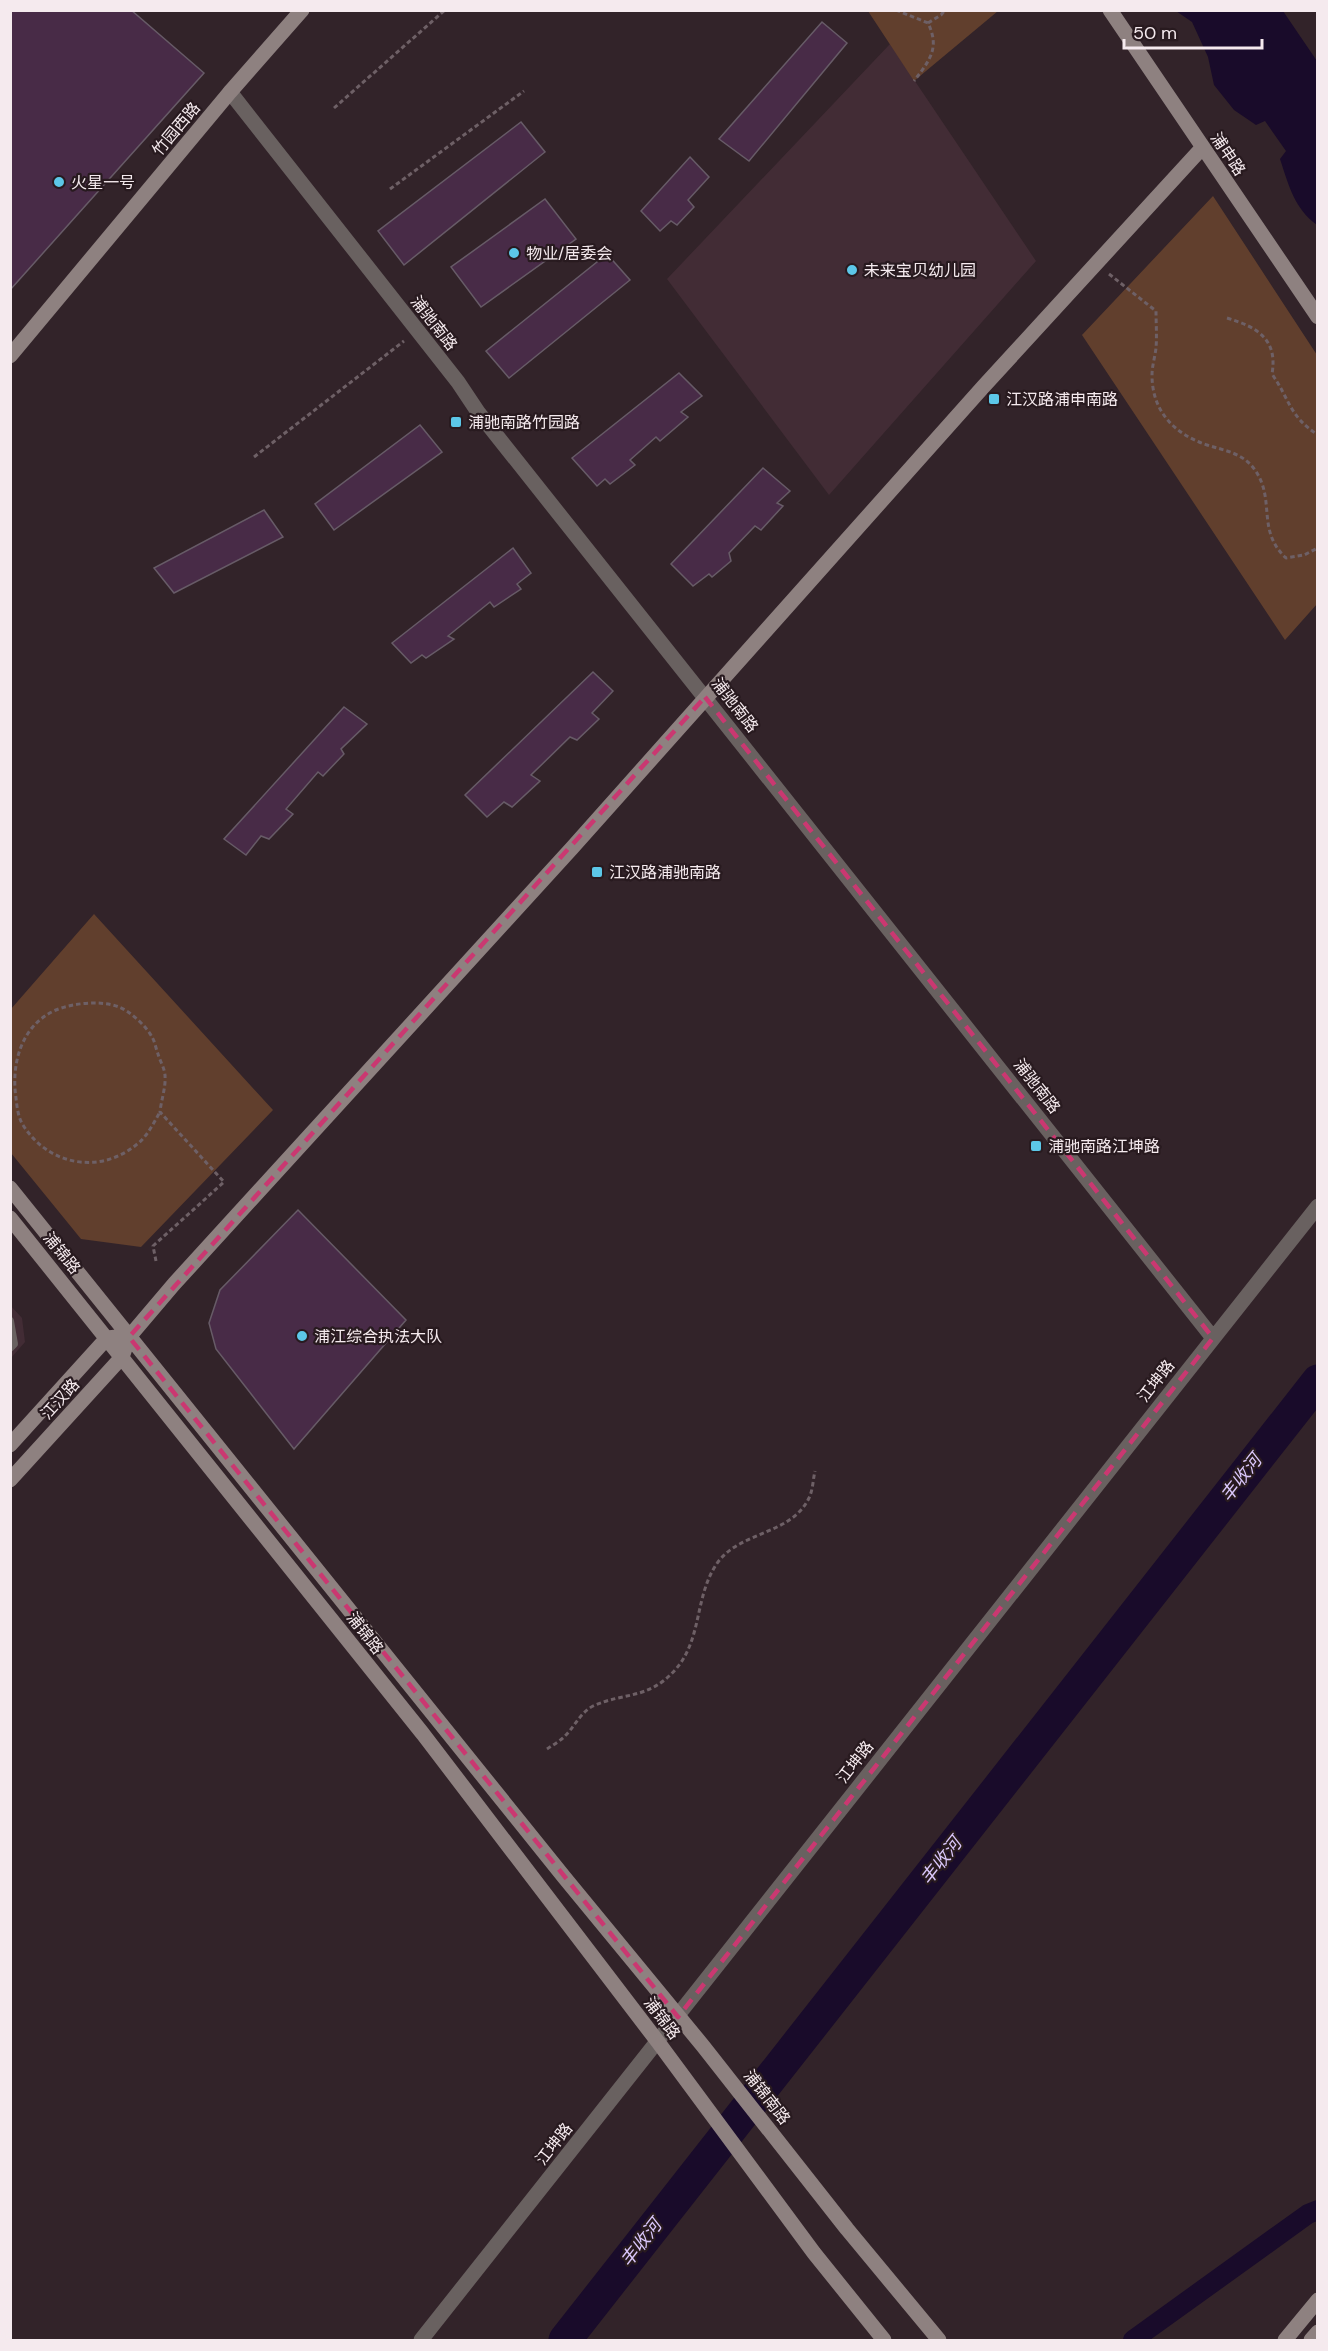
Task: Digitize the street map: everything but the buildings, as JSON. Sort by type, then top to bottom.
[{"type":"main road","name":"竹园西路","points":[[10,356],[230,93],[303,10]]},
{"type":"main road","name":"浦申路","points":[[1110,10],[1317,317]]},
{"type":"main road","points":[[10,1445],[107,1338],[129,1337],[1202,148]]},
{"type":"main road","name":"浦锦路","points":[[10,1188],[564,1877]]},
{"type":"main road","name":"浦锦路","points":[[10,1218],[423,1734],[658,2042],[744,2159],[884,2340]]},
{"type":"main road","name":"江汉路","points":[[10,1480],[122,1357],[129,1337]]},
{"type":"main road","name":"浦锦南路","points":[[564,1877],[939,2340]]},
{"type":"main road","points":[[1285,2340],[1317,2300]]},
{"type":"main road","points":[[1311,2340],[1317,2332]]},
{"type":"street","name":"浦驰南路","points":[[230,93],[459,382],[478,412],[1213,1338]]},
{"type":"street","name":"江坤路","points":[[421,2340],[1317,1206]]},
{"type":"lane","points":[[10,1321],[14,1344],[10,1348]]},
{"type":"path","points":[[334,108],[446,10]]},
{"type":"path","points":[[896,10],[928,22],[945,10]]},
{"type":"path","points":[[914,81],[932,55],[934,43],[928,22]]},
{"type":"path","points":[[390,189],[524,91]]},
{"type":"path","points":[[1107,273],[1156,311],[1156,347],[1152,374],[1155,402],[1168,421],[1197,440],[1243,457],[1254,470],[1263,484],[1267,527],[1274,548],[1286,558],[1304,555],[1317,548]]},
{"type":"path","points":[[1227,318],[1247,324],[1260,333],[1272,347],[1274,362],[1272,374],[1284,392],[1290,408],[1304,426],[1317,435]]},
{"type":"path","points":[[254,458],[418,331]]},
{"type":"path","points":[[99,1004],[119,1007],[152,1035],[165,1076],[160,1112],[150,1130],[138,1144],[118,1157],[95,1163],[74,1163],[54,1155],[36,1142],[21,1123],[14,1085],[20,1046],[35,1024],[55,1011],[77,1005],[99,1004]]},
{"type":"path","points":[[156,1261],[153,1246],[224,1182],[160,1112]]},
{"type":"path","points":[[547,1749],[566,1735],[576,1720],[591,1707],[639,1695],[659,1684],[675,1670],[691,1648],[698,1624],[700,1602],[718,1563],[730,1548],[776,1529],[797,1513],[810,1497],[815,1471]]},
{"type":"highlighted area","points":[[705,697],[1213,1338],[678,2017],[129,1337]]},
{"type":"shaded area","points":[[868,11],[998,11],[914,81]]},
{"type":"shaded area","points":[[1176,11],[1283,11],[1317,61],[1317,225],[1298,204],[1290,187],[1280,159],[1286,151],[1265,121],[1256,125],[1234,110],[1214,85],[1208,57],[1192,22]]},
{"type":"shaded area","name":"未来宝贝幼儿园","points":[[890,44],[1036,261],[829,495],[667,279]]},
{"type":"shaded area","points":[[1213,196],[1317,355],[1317,604],[1285,640],[1082,335]]},
{"type":"shaded area","points":[[94,914],[273,1110],[141,1247],[81,1239],[11,1153],[11,1009]]},
{"type":"shaded area","points":[[10,1305],[22,1318],[25,1342],[11,1358]]},
{"type":"waterway","name":"丰收河","points":[[565,2340],[1318,1381]]},
{"type":"waterway","points":[[1133,2340],[1308,2214],[1318,2210]]},
{"type":"place","name":"火星一号","points":[[59,182]]},
{"type":"place","name":"物业/居委会","points":[[514,253]]},
{"type":"place","name":"未来宝贝幼儿园","points":[[852,270]]},
{"type":"place","name":"江汉路浦申南路","points":[[994,399]]},
{"type":"place","name":"浦驰南路竹园路","points":[[456,422]]},
{"type":"place","name":"江汉路浦驰南路","points":[[597,872]]},
{"type":"place","name":"浦驰南路江坤路","points":[[1036,1146]]},
{"type":"place","name":"浦江综合执法大队","points":[[302,1336]]}]
